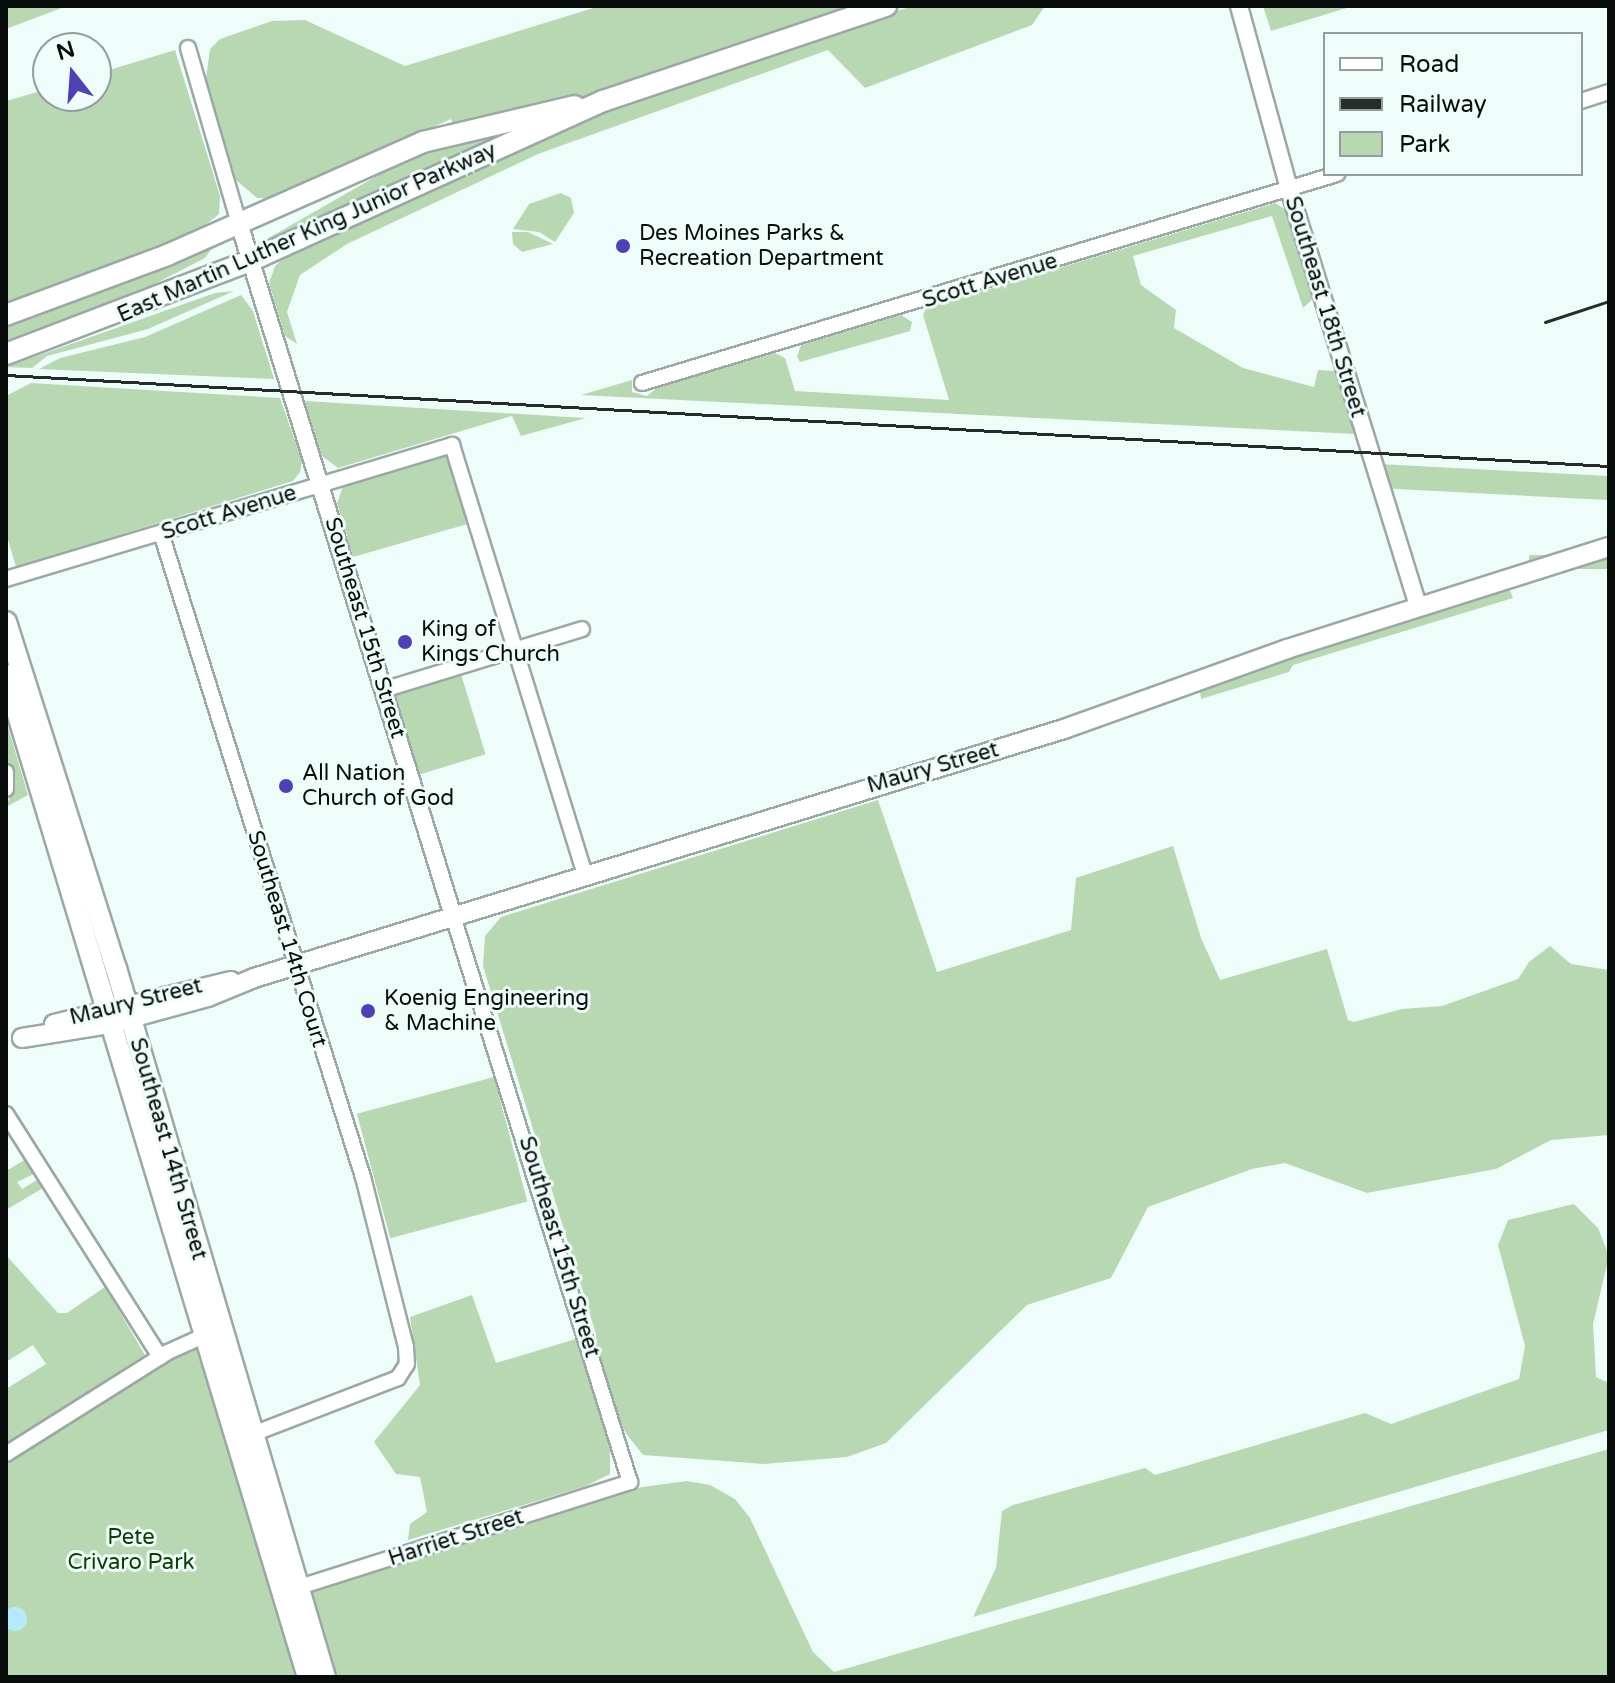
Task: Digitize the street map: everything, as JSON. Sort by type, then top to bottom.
[{"type":"main road","name":"East Martin Luther King Junior Parkway","points":[[6,315],[239,223],[423,142],[603,101],[886,6]]},
{"type":"main road","name":"East Martin Luther King Junior Parkway","points":[[6,354],[106,320],[250,261],[603,101]]},
{"type":"main road","name":"Maury Street","points":[[14,1040],[39,1028],[208,997],[295,965],[1064,729],[1418,606],[1609,547]]},
{"type":"main road","name":"Southeast 14th Street","points":[[7,625],[129,1011],[212,1332],[289,1590],[308,1677]]},
{"type":"main road","name":"Southeast 14th Street","points":[[6,675],[107,1017],[212,1332]]},
{"type":"main road","name":"Southeast 14th Street","points":[[289,1590],[325,1677]]},
{"type":"street","name":"Southeast 18th Street","points":[[1239,6],[1289,189],[1418,606]]},
{"type":"street","name":"Southeast 15th Street","points":[[188,48],[250,261],[630,1482]]},
{"type":"street","points":[[1583,100],[1609,92]]},
{"type":"street","name":"Scott Avenue","points":[[642,383],[1331,176]]},
{"type":"street","name":"Scott Avenue","points":[[6,579],[452,445],[519,648]]},
{"type":"street","name":"Southeast 14th Court","points":[[161,533],[363,1177],[406,1347],[407,1364],[398,1378],[243,1437]]},
{"type":"street","points":[[383,690],[582,629]]},
{"type":"street","points":[[519,648],[585,875]]},
{"type":"street","points":[[6,772],[6,789]]},
{"type":"street","points":[[6,1114],[160,1357]]},
{"type":"street","points":[[6,1454],[160,1357],[212,1332]]},
{"type":"street","name":"Harriet Street","points":[[289,1590],[630,1482]]},
{"type":"green space","points":[[6,6],[67,6],[6,29]]},
{"type":"green space","points":[[600,6],[853,6],[583,97],[456,130],[451,119],[273,199],[257,198],[236,180],[206,79],[210,49],[220,39],[272,21],[305,20],[405,66]]},
{"type":"green space","points":[[913,6],[1045,6],[1032,25],[865,88],[828,50],[538,154],[347,244],[300,275],[287,312],[297,344],[285,336],[269,283],[275,266],[289,254],[567,125],[762,53]]},
{"type":"green space","points":[[1263,6],[1353,6],[1271,31]]},
{"type":"green space","points":[[175,50],[220,196],[219,214],[197,232],[6,305],[6,101],[32,94],[32,112],[112,112],[112,69]]},
{"type":"green space","points":[[561,115],[290,234],[265,240],[417,153]]},
{"type":"green space","points":[[561,193],[571,198],[574,213],[555,242],[539,232],[513,229],[529,204]]},
{"type":"green space","points":[[1275,203],[1286,210],[1313,299],[1303,308],[1272,216],[1133,256],[1141,285],[1176,310],[1174,328],[1243,368],[1314,387],[1318,370],[1336,371],[1355,434],[581,395],[632,380],[632,392],[647,396],[658,387],[775,353],[785,358],[795,391],[949,400],[923,315],[926,308]]},
{"type":"green space","points":[[512,232],[528,232],[553,244],[522,252],[513,244]]},
{"type":"green space","points":[[213,247],[205,258],[96,314],[6,346],[6,323]]},
{"type":"green space","points":[[234,291],[148,329],[47,356],[32,368],[6,367],[215,293]]},
{"type":"green space","points":[[241,295],[253,311],[274,379],[39,369],[60,358],[145,337]]},
{"type":"green space","points":[[901,315],[912,322],[910,331],[800,362],[797,357],[801,345]]},
{"type":"green space","points":[[31,383],[280,398],[302,461],[300,472],[293,481],[16,567],[6,533],[6,396]]},
{"type":"green space","points":[[305,401],[586,418],[521,436],[512,416],[338,468],[322,456]]},
{"type":"green space","points":[[440,454],[451,458],[471,523],[353,557],[337,503],[344,484]]},
{"type":"green space","points":[[1379,464],[1609,476],[1607,500],[1378,488]]},
{"type":"green space","points":[[1529,555],[1609,555],[1609,569],[1529,569]]},
{"type":"green space","points":[[1509,588],[1513,598],[1293,665],[1289,672],[1201,699],[1200,692],[1426,609]]},
{"type":"green space","points":[[461,674],[486,754],[420,775],[395,694]]},
{"type":"green space","points":[[6,720],[28,795],[6,807],[13,789],[6,760]]},
{"type":"green space","points":[[878,800],[937,972],[1071,930],[1076,878],[1173,846],[1201,938],[1220,980],[1327,949],[1348,1020],[1354,1022],[1402,1009],[1442,1006],[1518,979],[1529,962],[1550,946],[1571,964],[1609,970],[1609,1135],[1551,1140],[1496,1169],[1367,1193],[1285,1163],[1252,1169],[1148,1207],[1111,1278],[1027,1305],[886,1443],[847,1457],[764,1464],[643,1455],[625,1432],[597,1362],[596,1334],[483,966],[485,936],[501,917]]},
{"type":"green space","points":[[494,1077],[527,1202],[390,1238],[357,1114]]},
{"type":"green space","points":[[26,1159],[36,1173],[17,1182],[22,1189],[37,1180],[43,1188],[6,1210],[6,1171]]},
{"type":"green space","points":[[1574,1204],[1598,1228],[1609,1256],[1593,1324],[1596,1377],[1609,1383],[1609,1430],[973,1617],[996,1568],[1002,1511],[1013,1505],[1145,1468],[1155,1475],[1365,1413],[1391,1424],[1519,1379],[1525,1346],[1498,1245],[1508,1220]]},
{"type":"green space","points":[[6,1255],[58,1313],[67,1313],[105,1287],[145,1355],[6,1446],[6,1389],[46,1364],[33,1345],[6,1362]]},
{"type":"green space","points":[[472,1295],[496,1363],[579,1338],[610,1448],[610,1474],[586,1486],[408,1540],[410,1524],[427,1512],[420,1477],[396,1474],[374,1442],[420,1385],[410,1317]]},
{"type":"green space","name":"Pete Crivaro Park","points":[[192,1348],[201,1351],[300,1677],[6,1677],[6,1464]]},
{"type":"green space","points":[[1609,1449],[1609,1677],[335,1677],[309,1592],[642,1487],[687,1481],[710,1485],[735,1499],[750,1518],[813,1652],[834,1672]]},
{"type":"water","points":[[15,1607],[26,1614],[27,1619],[20,1630],[15,1631],[4,1624],[3,1619],[10,1608]]},
{"type":"railway","points":[[1545,322],[1609,301]]},
{"type":"railway","points":[[6,375],[1609,466]]},
{"type":"place","name":"Des Moines Parks & Recreation Department","points":[[623,246]]},
{"type":"place","name":"King of Kings Church","points":[[405,642]]},
{"type":"place","name":"All Nation Church of God","points":[[286,786]]},
{"type":"place","name":"Koenig Engineering & Machine","points":[[368,1011]]}]
